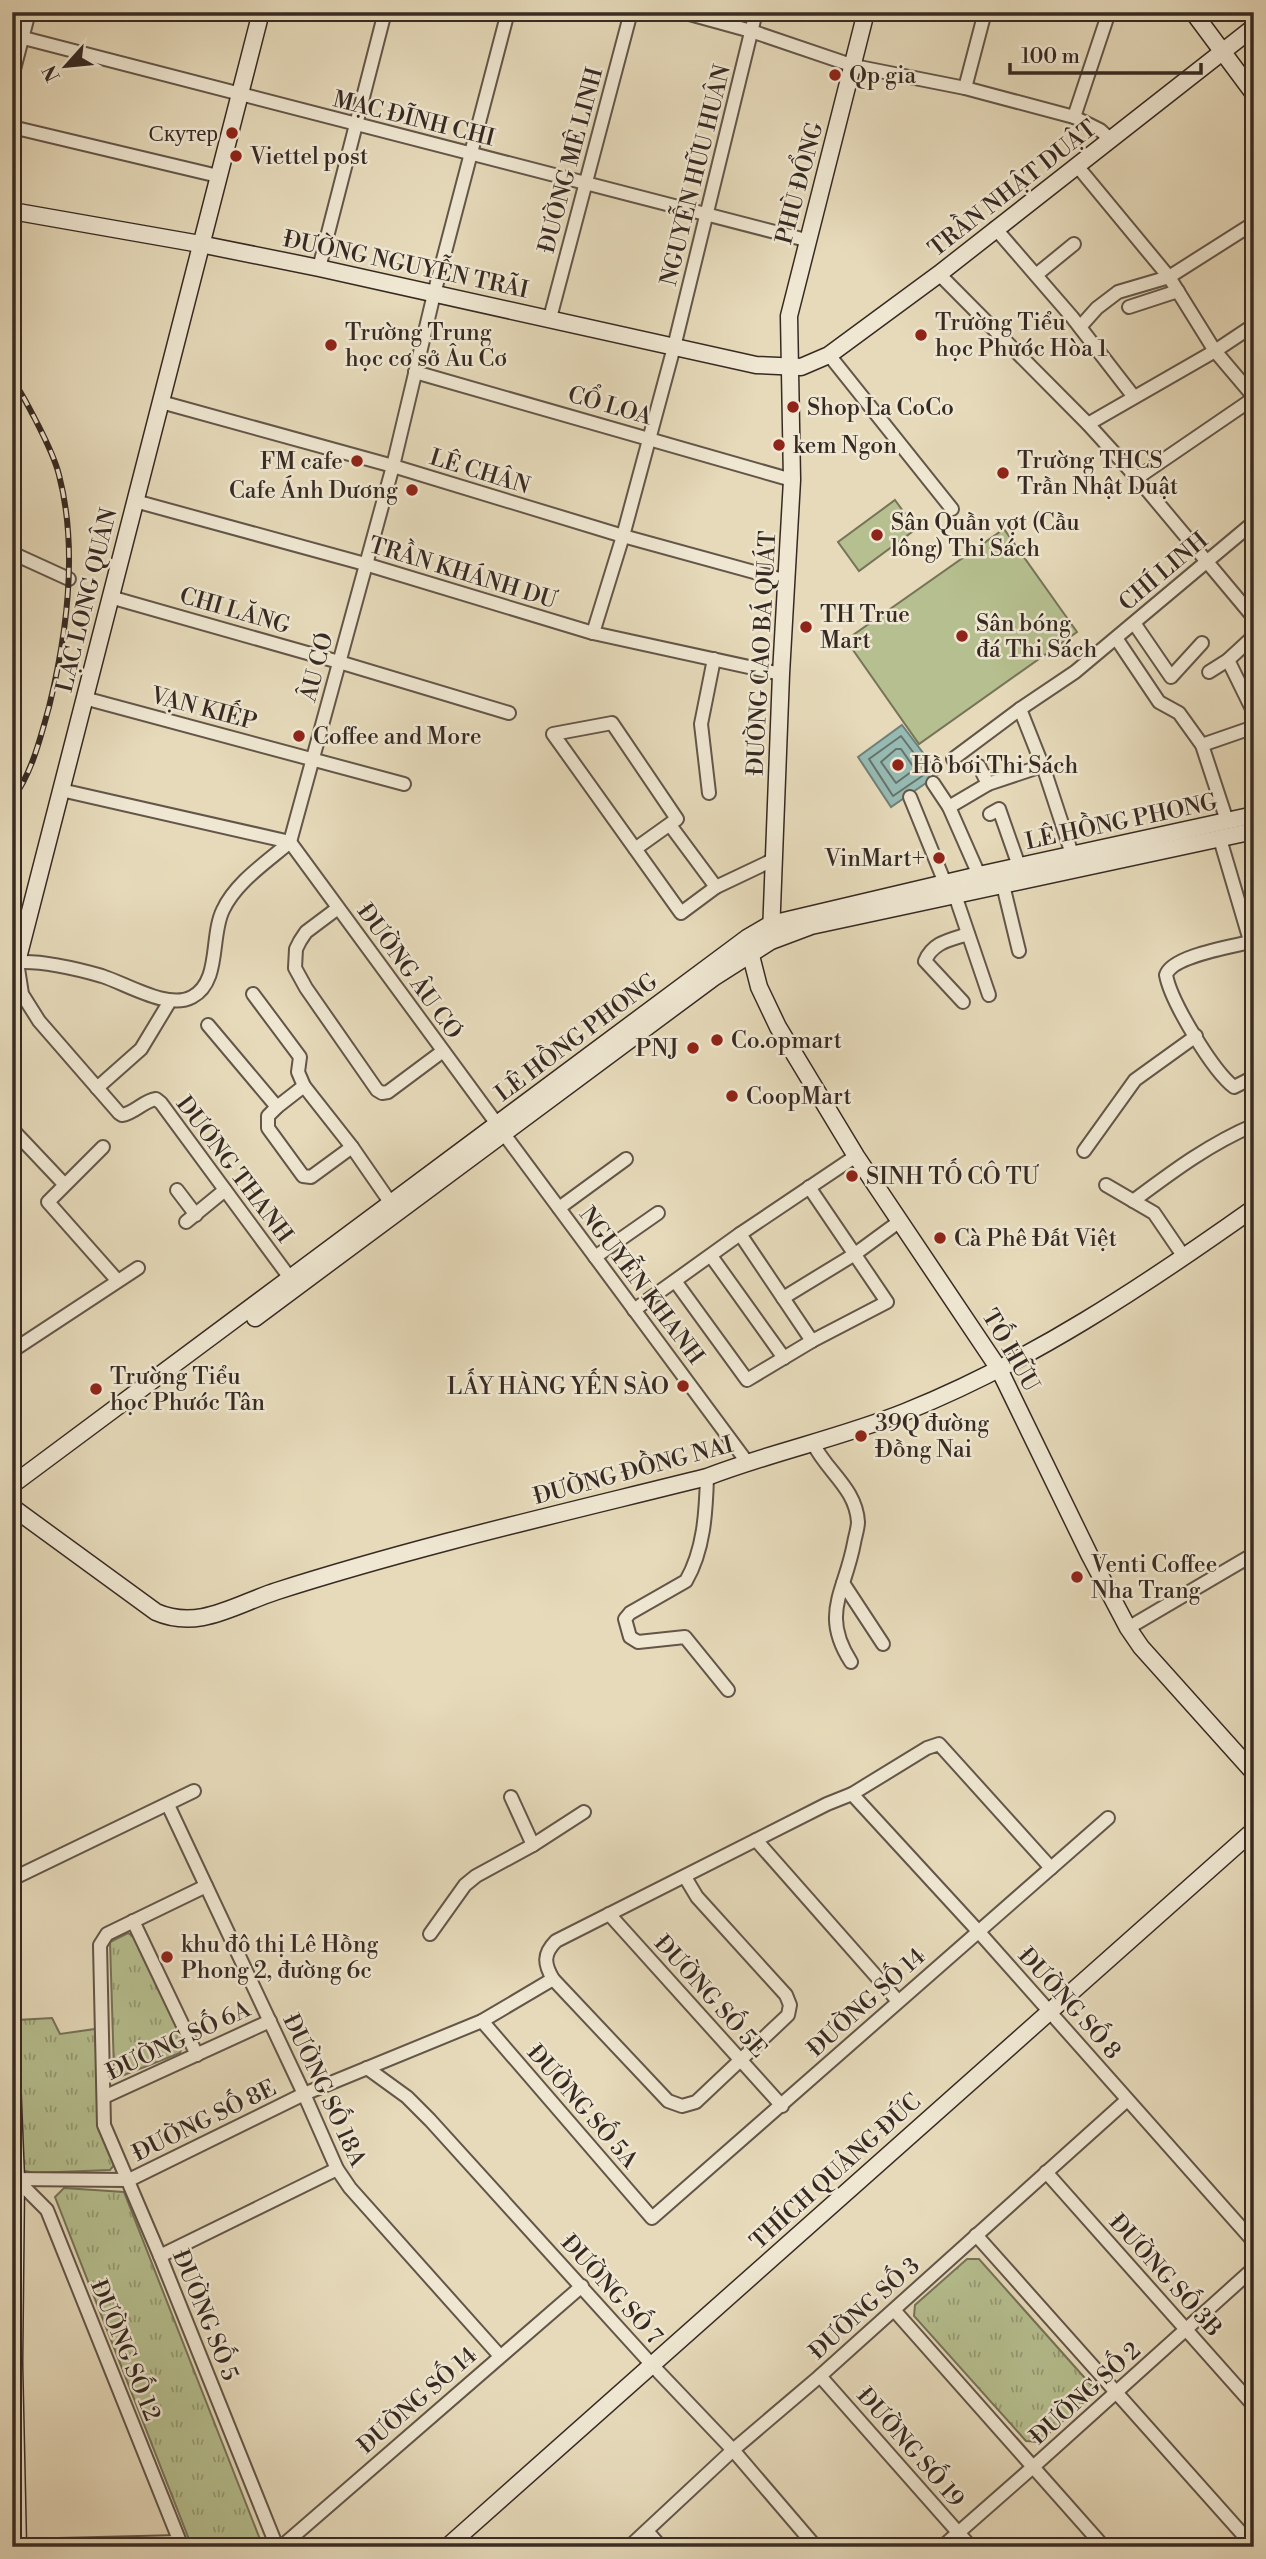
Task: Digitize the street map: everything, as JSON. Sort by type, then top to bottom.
[{"type":"street","points":[[12,77],[17,37],[29,12]]},
{"type":"street","name":"LẠC LONG QUÂN","points":[[15,962],[261,12]]},
{"type":"street","points":[[318,268],[386,12]]},
{"type":"street","name":"ÂU CƠ","points":[[290,842],[393,466],[434,294],[508,12]]},
{"type":"street","name":"ĐƯỜNG MÊ LINH","points":[[550,318],[631,12]]},
{"type":"street","points":[[682,12],[751,31],[854,66],[965,88],[1074,117],[1100,130],[1110,139]]},
{"type":"street","name":"NGUYỄN HỮU HUÂN","points":[[593,632],[623,536],[674,347],[756,12]]},
{"type":"street","name":"PHÙ ĐỔNG","points":[[789,368],[789,316],[806,240],[854,66],[866,12]]},
{"type":"street","points":[[965,88],[985,12]]},
{"type":"street","points":[[1074,117],[1110,12]]},
{"type":"street","points":[[1193,12],[1254,94]]},
{"type":"street","name":"TRẦN NHẬT DUẬT","points":[[789,368],[801,367],[830,355],[1078,167],[1254,27]]},
{"type":"street","name":"MẠC ĐĨNH CHI","points":[[17,37],[806,240]]},
{"type":"street","points":[[12,127],[218,176]]},
{"type":"street","points":[[1078,167],[1169,277],[1215,351],[1254,398],[1137,478]]},
{"type":"street","name":"ĐƯỜNG NGUYỄN TRÃI","points":[[12,211],[200,244],[550,318],[756,365],[789,368]]},
{"type":"street","points":[[1080,327],[1118,292],[1169,277],[1254,223]]},
{"type":"street","points":[[995,228],[1080,327],[1134,397]]},
{"type":"street","points":[[1036,275],[1074,244]]},
{"type":"street","points":[[939,274],[1088,424],[1137,478],[1254,618]]},
{"type":"street","points":[[1129,307],[1178,290]]},
{"type":"street","points":[[1088,424],[1215,351],[1254,325]]},
{"type":"street","points":[[830,355],[951,509]]},
{"type":"street","name":"ĐƯỜNG CAO BÁ QUÁT","points":[[771,941],[781,674],[792,480],[789,368]]},
{"type":"street","name":"CỔ LOA","points":[[415,372],[792,480]]},
{"type":"street","name":"LÊ CHÂN","points":[[160,402],[393,466],[623,536],[787,581]]},
{"type":"street","name":"TRẦN KHÁNH DƯ","points":[[135,501],[365,564],[593,632],[781,674]]},
{"type":"street","name":"CHÍ LINH","points":[[953,759],[1075,672],[1254,522]]},
{"type":"street","points":[[12,553],[69,579]]},
{"type":"street","name":"CHI LĂNG","points":[[110,597],[509,713]]},
{"type":"street","points":[[1134,623],[1171,677],[1202,643]]},
{"type":"street","points":[[1209,672],[1228,660],[1254,636]]},
{"type":"street","points":[[1116,638],[1159,702],[1179,713],[1202,745],[1227,821]]},
{"type":"street","points":[[709,793],[701,724],[714,659]]},
{"type":"street","points":[[1228,660],[1254,713]]},
{"type":"street","name":"VẠN KIẾP","points":[[84,698],[404,784]]},
{"type":"street","points":[[1020,709],[1072,854]]},
{"type":"street","points":[[635,849],[677,819],[612,723],[553,734],[635,849],[681,913],[716,887],[773,860]]},
{"type":"street","points":[[1202,745],[1254,727]]},
{"type":"street","points":[[979,766],[988,784]]},
{"type":"street","points":[[949,807],[988,784],[1042,766]]},
{"type":"street","points":[[933,783],[949,807],[979,875]]},
{"type":"street","points":[[61,790],[290,842]]},
{"type":"street","points":[[910,797],[968,934],[989,995]]},
{"type":"street","points":[[990,814],[999,809],[1019,866]]},
{"type":"street","name":"LÊ HỒNG PHONG","points":[[748,946],[771,941],[810,926],[950,889],[979,875],[1254,815]]},
{"type":"street","points":[[670,824],[716,887]]},
{"type":"street","name":"LÊ HỒNG PHONG","points":[[12,1494],[748,946],[771,924],[950,889],[1003,884],[1254,831]]},
{"type":"street","points":[[1220,839],[1252,948],[1183,960],[1168,970],[1168,983],[1196,1036],[1224,1080],[1234,1087],[1254,1077]]},
{"type":"street","points":[[15,962],[57,966],[90,973],[170,1001],[184,1001],[196,996],[205,987],[210,974],[217,924],[223,908],[245,881],[290,842]]},
{"type":"street","name":"ĐƯỜNG ÂU CƠ","points":[[290,842],[500,1129]]},
{"type":"street","points":[[1003,884],[1019,951]]},
{"type":"street","points":[[338,908],[306,932],[296,949],[295,968],[377,1090],[388,1092],[443,1051]]},
{"type":"street","points":[[963,1002],[925,961],[939,943],[968,934]]},
{"type":"street","name":"TỐ HỮU","points":[[748,946],[759,987],[778,1027],[856,1156],[999,1369],[1128,1628],[1141,1647],[1254,1773]]},
{"type":"street","name":"DƯƠNG THANH","points":[[15,962],[22,994],[39,1021],[97,1088],[122,1115],[150,1100],[156,1099],[161,1103],[294,1283]]},
{"type":"street","points":[[253,994],[300,1057],[298,1072],[304,1086],[352,1147],[390,1202]]},
{"type":"street","points":[[97,1088],[141,1049],[170,1001]]},
{"type":"street","points":[[208,1025],[277,1107]]},
{"type":"street","points":[[1084,1151],[1135,1080],[1196,1036]]},
{"type":"street","points":[[304,1086],[268,1116],[268,1128],[306,1178],[352,1147]]},
{"type":"street","points":[[1133,1201],[1189,1159],[1254,1125]]},
{"type":"street","points":[[12,1129],[64,1184]]},
{"type":"street","name":"LÊ HỒNG PHONG","points":[[12,1485],[294,1283],[390,1202],[500,1129]]},
{"type":"street","name":"NGUYỄN KHANH","points":[[500,1129],[747,1462]]},
{"type":"street","points":[[103,1147],[48,1202],[117,1280]]},
{"type":"street","points":[[635,1310],[740,1234],[856,1156]]},
{"type":"street","points":[[559,1208],[626,1159]]},
{"type":"street","points":[[1106,1185],[1154,1213],[1184,1257]]},
{"type":"street","points":[[675,1281],[747,1380],[812,1341],[887,1302],[809,1187]]},
{"type":"street","points":[[177,1190],[191,1218],[225,1190]]},
{"type":"street","name":"ĐƯỜNG ĐỒNG NAI","points":[[12,1507],[156,1612],[173,1620],[191,1620],[217,1614],[249,1600],[363,1563],[708,1477],[905,1412],[999,1369],[1105,1310],[1254,1208]]},
{"type":"street","points":[[595,1257],[658,1213]]},
{"type":"street","points":[[783,1298],[855,1254],[900,1221]]},
{"type":"street","points":[[740,1234],[812,1341]]},
{"type":"street","points":[[711,1256],[784,1357]]},
{"type":"street","points":[[12,1351],[138,1268]]},
{"type":"street","points":[[813,1443],[822,1461],[846,1487],[858,1522],[834,1617],[841,1647],[851,1661]]},
{"type":"street","points":[[708,1477],[706,1518],[691,1573],[686,1581],[630,1613],[625,1619],[630,1637],[638,1642],[685,1637],[728,1690]]},
{"type":"street","points":[[1128,1628],[1254,1554]]},
{"type":"street","points":[[843,1583],[883,1644]]},
{"type":"street","points":[[685,1877],[697,1897],[789,2000],[788,2015],[696,2102],[675,2105],[668,2101],[553,1979],[545,1958],[548,1948],[556,1941],[827,1804],[852,1794],[927,1748],[939,1744],[1051,1868]]},
{"type":"street","points":[[12,1880],[194,1791]]},
{"type":"street","name":"ĐƯỜNG SỐ 8","points":[[852,1794],[978,1931],[1254,2242]]},
{"type":"street","points":[[511,1797],[533,1845]]},
{"type":"street","name":"ĐƯỜNG SỐ 18A","points":[[167,1805],[337,2169],[350,2188],[500,2356]]},
{"type":"street","points":[[430,1934],[471,1881],[584,1812]]},
{"type":"street","name":"ĐƯỜNG SỐ 14","points":[[652,2218],[1108,1818]]},
{"type":"street","name":"THÍCH QUẢNG ĐỨC","points":[[447,2547],[1254,1830]]},
{"type":"street","points":[[756,1840],[898,2001]]},
{"type":"street","points":[[197,2055],[133,1921],[206,1886]]},
{"type":"street","name":"ĐƯỜNG SỐ 5E","points":[[609,1914],[782,2106]]},
{"type":"street","name":"ĐƯỜNG SỐ 5","points":[[133,1921],[107,1934],[100,1945],[104,2125],[279,2547]]},
{"type":"street","name":"ĐƯỜNG SỐ 8E","points":[[14,2179],[129,2180],[304,2094],[482,2021],[553,1979]]},
{"type":"street","name":"ĐƯỜNG SỐ 6A","points":[[104,2097],[270,2021]]},
{"type":"street","name":"ĐƯỜNG SỐ 5A","points":[[482,2021],[652,2218]]},
{"type":"street","name":"ĐƯỜNG SỐ 7","points":[[367,2068],[407,2097],[430,2120],[652,2365],[733,2450],[816,2547]]},
{"type":"street","points":[[12,2081],[13,2364],[18,2546],[181,2544]]},
{"type":"street","name":"ĐƯỜNG SỐ 3","points":[[629,2547],[733,2450],[820,2376],[1127,2100]]},
{"type":"street","points":[[160,2256],[337,2169]]},
{"type":"street","name":"ĐƯỜNG SỐ 3B","points":[[1046,2172],[1254,2406]]},
{"type":"street","name":"ĐƯỜNG SỐ 12","points":[[14,2179],[47,2210],[181,2544]]},
{"type":"street","points":[[976,2235],[1254,2547]]},
{"type":"street","name":"ĐƯỜNG SỐ 2","points":[[942,2547],[1254,2268]]},
{"type":"street","name":"ĐƯỜNG SỐ 14","points":[[279,2547],[582,2286]]},
{"type":"street","points":[[894,2310],[1104,2547]]},
{"type":"street","name":"ĐƯỜNG SỐ 19","points":[[820,2376],[971,2547]]},
{"type":"street","points":[[647,2531],[661,2547]]},
{"type":"green space","name":"Sân Quần vợt (Cầu lông) Thi Sách","points":[[895,500],[916,529],[859,571],[838,542]]},
{"type":"green space","name":"Sân bóng đá Thi Sách","points":[[1004,529],[1077,632],[919,744],[846,640]]},
{"type":"green space","points":[[128,1933],[134,1937],[184,2039],[180,2053],[119,2077],[115,2076],[114,2070],[110,1942]]},
{"type":"green space","points":[[52,2018],[60,2034],[95,2029],[99,2120],[115,2164],[110,2170],[34,2173],[21,2170],[17,2020]]},
{"type":"green space","points":[[64,2188],[124,2192],[263,2547],[192,2547],[55,2197]]},
{"type":"green space","points":[[967,2259],[979,2259],[1091,2385],[1091,2396],[1039,2442],[1026,2441],[914,2316],[915,2305]]},
{"type":"water","name":"Hồ bơi Thi Sách","points":[[902,725],[939,774],[891,807],[858,757]]},
{"type":"railway","points":[[12,380],[34,417],[57,468],[65,503],[69,561],[65,621],[49,707],[30,767],[12,800]]},
{"type":"place","name":"Qp gia","points":[[835,75]]},
{"type":"place","name":"Скутер","points":[[232,133]]},
{"type":"place","name":"Viettel post","points":[[236,156]]},
{"type":"place","name":"Trường Tiểu học Phước Hòa 1","points":[[921,335]]},
{"type":"place","name":"Trường Trung học cơ sở Âu Cơ","points":[[331,345]]},
{"type":"place","name":"Shop La CoCo","points":[[793,407]]},
{"type":"place","name":"kem Ngon","points":[[779,445]]},
{"type":"place","name":"FM cafe","points":[[357,461]]},
{"type":"place","name":"Trường THCS Trần Nhật Duật","points":[[1003,473]]},
{"type":"place","name":"Cafe Ánh Dương","points":[[412,490]]},
{"type":"place","name":"Sân Quần vợt (Cầu lông) Thi Sách","points":[[877,535]]},
{"type":"place","name":"TH True Mart","points":[[806,627]]},
{"type":"place","name":"Sân bóng đá Thi Sách","points":[[962,636]]},
{"type":"place","name":"Coffee and More","points":[[299,736]]},
{"type":"place","name":"Hồ bơi Thi Sách","points":[[898,765]]},
{"type":"place","name":"VinMart+","points":[[939,858]]},
{"type":"place","name":"Co.opmart","points":[[717,1040]]},
{"type":"place","name":"PNJ","points":[[693,1048]]},
{"type":"place","name":"CoopMart","points":[[732,1096]]},
{"type":"place","name":"SINH TỐ CÔ TƯ","points":[[852,1176]]},
{"type":"place","name":"Cà Phê Đất Việt","points":[[940,1238]]},
{"type":"place","name":"LẤY HÀNG YẾN SÀO","points":[[683,1386]]},
{"type":"place","name":"Trường Tiểu học Phước Tân","points":[[96,1389]]},
{"type":"place","name":"39Q đường Đồng Nai","points":[[861,1436]]},
{"type":"place","name":"Venti Coffee Nha Trang","points":[[1077,1577]]},
{"type":"place","name":"khu đô thị Lê Hồng Phong 2, đường 6c","points":[[167,1957]]}]
